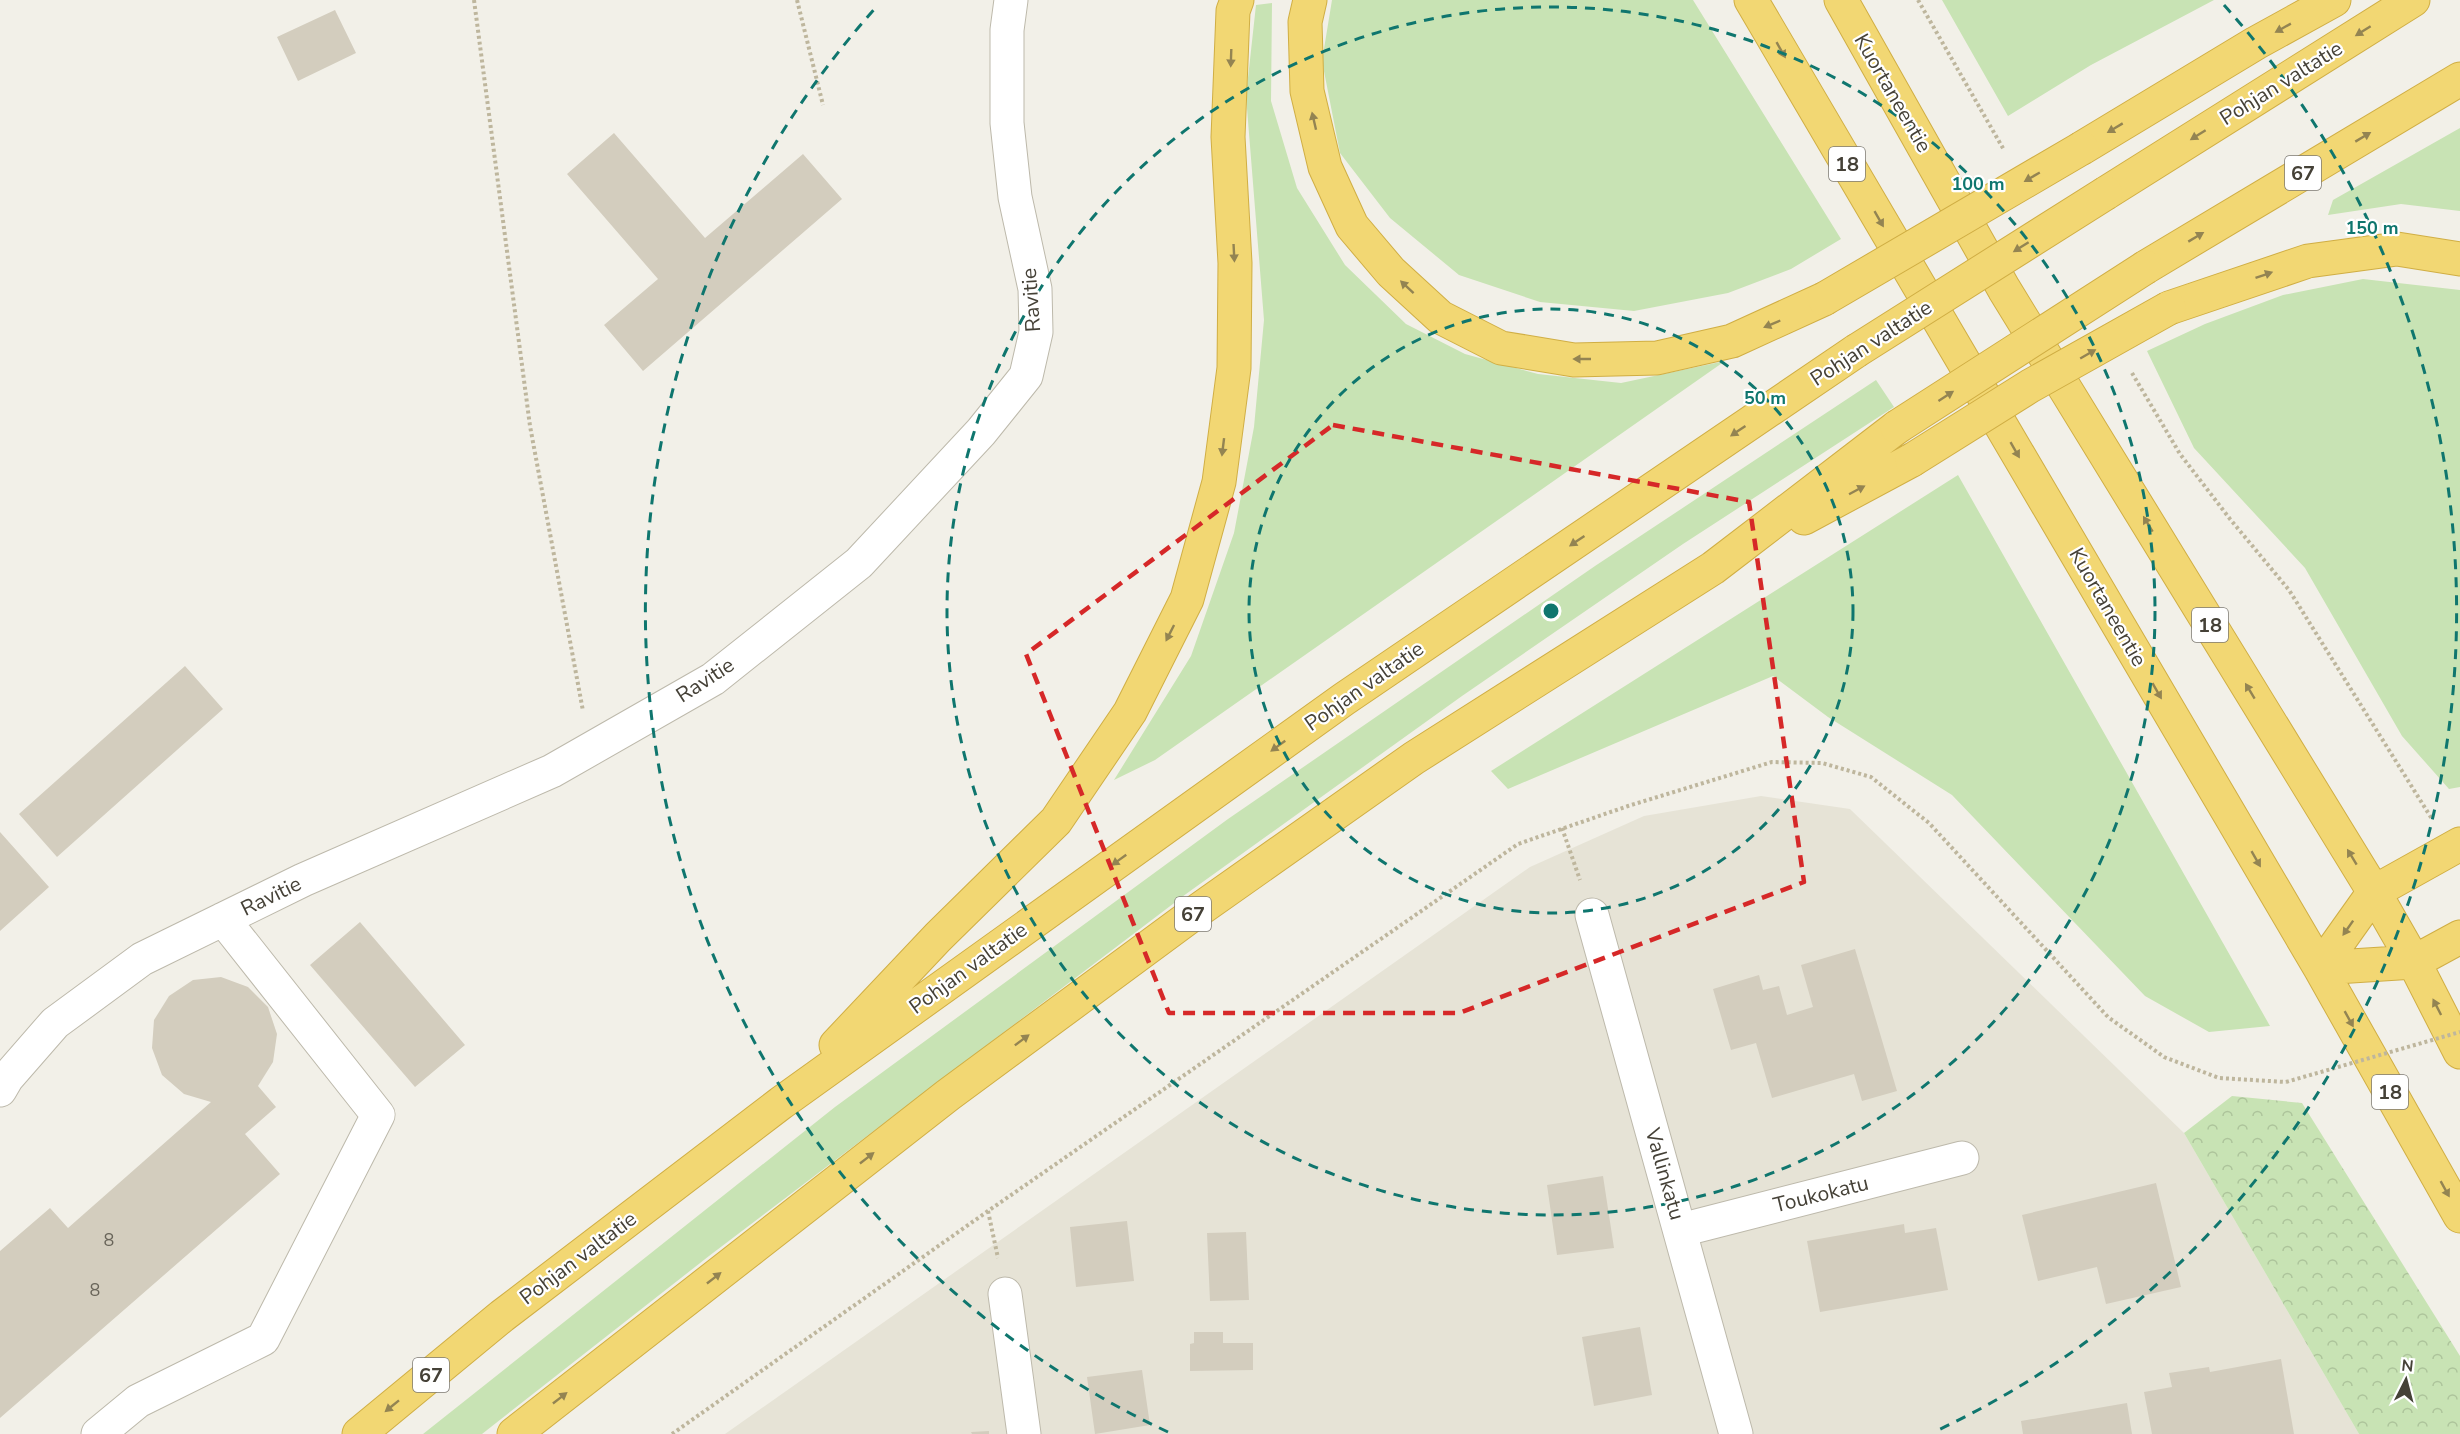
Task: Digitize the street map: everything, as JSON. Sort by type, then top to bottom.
[{"type":"highway","points":[[781,1103],[938,937],[1056,821],[1130,712],[1187,599],[1219,482],[1233,368],[1235,263],[1228,137],[1233,11],[1237,0]]},
{"type":"highway","points":[[1310,0],[1305,22],[1307,91],[1325,167],[1352,226],[1391,272],[1440,317],[1501,348],[1574,360],[1657,358],[1732,341],[1824,299],[2256,43],[2334,0]]},
{"type":"highway","name":"Kuortaneentie","points":[[1751,0],[2320,968],[2460,1216]]},
{"type":"highway","name":"Kuortaneentie","points":[[1841,0],[2004,289],[2373,892],[2414,962],[2460,1052]]},
{"type":"highway","name":"Pohjan valtatie","points":[[359,1434],[502,1316],[781,1103],[1344,699],[1856,351],[2413,0]]},
{"type":"highway","name":"67","points":[[514,1434],[948,1095],[1200,909],[1414,758],[1713,568],[1897,427],[2146,267],[2460,80]]},
{"type":"highway","points":[[1713,568],[1912,460],[2030,386],[2169,308],[2308,261],[2397,249],[2460,259]]},
{"type":"highway","points":[[2320,968],[2373,892],[2455,847]]},
{"type":"highway","points":[[2320,968],[2414,962],[2460,937]]},
{"type":"street","name":"Ravitie","points":[[0,1090],[7,1078],[55,1023],[142,959],[303,880],[552,771],[713,679],[859,563],[981,432],[1026,376],[1036,332],[1035,300],[1015,197],[1007,123],[1007,30],[1011,0]]},
{"type":"street","name":"Vallinkatu","points":[[1592,915],[1736,1434]]},
{"type":"street","points":[[98,1434],[138,1401],[263,1339],[378,1115],[223,919]]},
{"type":"street","name":"Toukokatu","points":[[1680,1230],[1962,1158]]},
{"type":"street","points":[[1005,1294],[1024,1434]]},
{"type":"path","points":[[474,0],[530,426],[591,748]]},
{"type":"path","points":[[797,0],[823,105]]},
{"type":"path","points":[[1918,0],[2005,151]]},
{"type":"path","points":[[2127,363],[2180,454],[2289,590],[2455,847]]},
{"type":"path","points":[[672,1434],[987,1210],[1518,844],[1772,762],[1822,763],[1871,777],[1929,823],[2108,1017],[2164,1057],[2219,1078],[2286,1082],[2460,1032]]},
{"type":"path","points":[[1562,828],[1592,915]]},
{"type":"path","points":[[987,1210],[1005,1294]]},
{"type":"highlighted area","points":[[1333,425],[1749,502],[1804,882],[1459,1013],[1169,1013],[1026,654]]},
{"type":"shaded area","points":[[1761,796],[1850,809],[2184,1133],[2359,1434],[725,1434],[1530,867],[1644,816]]},
{"type":"green space","points":[[1332,0],[1693,0],[1841,239],[1791,269],[1728,293],[1634,311],[1540,302],[1459,275],[1390,218],[1340,153],[1322,61]]},
{"type":"green space","points":[[1942,0],[2214,0],[2091,65],[2008,116]]},
{"type":"green space","points":[[1272,3],[1271,101],[1297,188],[1345,265],[1406,324],[1465,354],[1538,374],[1621,383],[1725,361],[1155,760],[1114,780],[1191,656],[1234,533],[1254,427],[1264,320],[1246,96],[1256,5]]},
{"type":"green space","points":[[2460,128],[2460,211],[2401,204],[2328,215],[2333,200]]},
{"type":"green space","points":[[2363,279],[2460,290],[2460,787],[2449,789],[2402,736],[2305,568],[2194,448],[2147,351],[2205,324],[2283,295]]},
{"type":"green space","points":[[1876,380],[1894,407],[1683,544],[1462,696],[1186,894],[709,1256],[482,1434],[423,1434],[835,1107],[1228,819],[1595,566]]},
{"type":"green space","points":[[1958,475],[2270,1026],[2209,1032],[2145,996],[1952,795],[1828,717],[1773,676],[1508,789],[1491,771]]},
{"type":"green space","points":[[2232,1096],[2302,1103],[2460,1356],[2460,1434],[2359,1434],[2184,1133]]},
{"type":"building","points":[[335,10],[356,53],[298,81],[277,37]]},
{"type":"building","points":[[614,133],[705,238],[803,154],[842,199],[643,371],[604,325],[658,279],[567,174]]},
{"type":"building","points":[[185,666],[223,709],[57,857],[19,814]]},
{"type":"building","points":[[0,832],[49,887],[0,931]]},
{"type":"building","points":[[360,922],[465,1045],[415,1087],[310,965]]},
{"type":"building","points":[[1855,949],[1897,1091],[1862,1101],[1854,1074],[1772,1098],[1756,1043],[1731,1050],[1713,989],[1759,975],[1763,990],[1779,986],[1787,1015],[1813,1007],[1801,965]]},
{"type":"building","points":[[221,977],[248,987],[268,1007],[277,1034],[273,1062],[258,1086],[276,1107],[245,1134],[280,1174],[0,1418],[0,1251],[50,1208],[68,1228],[211,1102],[184,1094],[162,1075],[152,1048],[154,1020],[169,996],[193,980]]},
{"type":"building","points":[[1603,1176],[1614,1248],[1557,1255],[1547,1185]]},
{"type":"building","points":[[2156,1183],[2181,1287],[2106,1304],[2097,1267],[2038,1281],[2022,1215]]},
{"type":"building","points":[[1127,1221],[1134,1281],[1076,1287],[1070,1227]]},
{"type":"building","points":[[1904,1224],[1905,1233],[1936,1228],[1948,1290],[1820,1312],[1807,1241]]},
{"type":"building","points":[[1246,1232],[1249,1300],[1210,1301],[1207,1233]]},
{"type":"building","points":[[1640,1327],[1652,1395],[1594,1406],[1582,1337]]},
{"type":"building","points":[[1194,1332],[1223,1332],[1223,1343],[1253,1343],[1253,1370],[1190,1371],[1190,1344],[1194,1343]]},
{"type":"building","points":[[2281,1359],[2294,1434],[2152,1434],[2144,1392],[2172,1387],[2169,1373],[2209,1367],[2210,1372]]},
{"type":"building","points":[[1142,1370],[1150,1425],[1095,1434],[1087,1377]]},
{"type":"building","points":[[2127,1403],[2132,1434],[2023,1434],[2021,1421]]},
{"type":"building","points":[[989,1431],[989,1434],[972,1434],[971,1432]]}]
